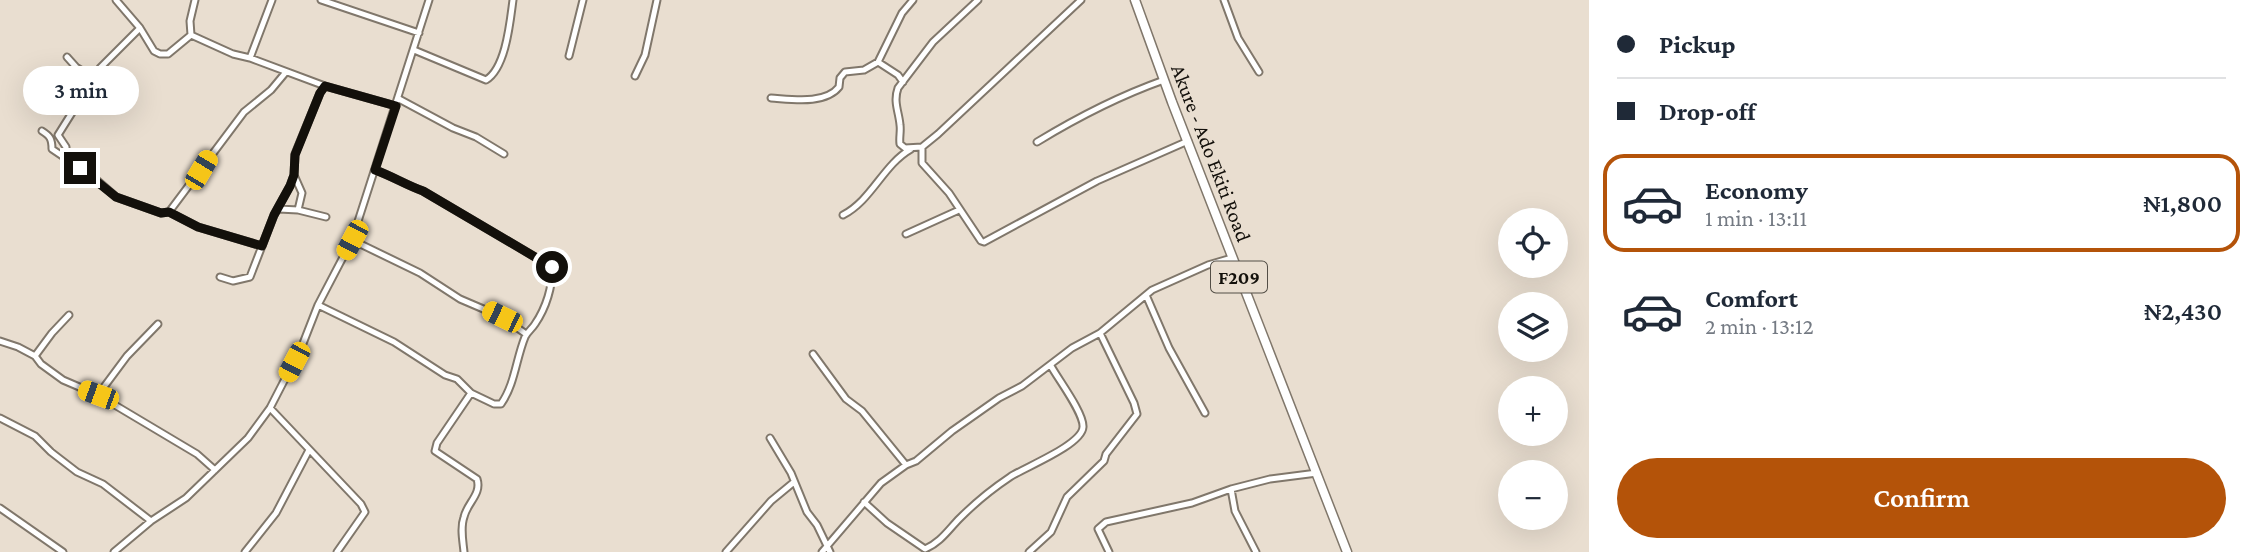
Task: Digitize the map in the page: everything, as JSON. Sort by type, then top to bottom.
[{"type":"main road","name":"Akure - Ado Ekiti Road","points":[[1135,0],[1347,552]]},
{"type":"street","points":[[116,0],[140,28],[154,51],[160,54],[168,54],[191,35]]},
{"type":"street","points":[[191,35],[190,21],[195,0]]},
{"type":"street","points":[[250,58],[272,0]]},
{"type":"street","points":[[321,0],[419,33]]},
{"type":"street","points":[[350,9],[353,0]]},
{"type":"street","points":[[114,552],[151,521],[186,498],[248,438],[270,408],[303,346],[318,305],[352,240],[429,0]]},
{"type":"street","points":[[415,50],[485,80],[490,77],[503,53],[509,33],[513,0]]},
{"type":"street","points":[[569,56],[583,0]]},
{"type":"street","points":[[635,76],[647,46],[657,0]]},
{"type":"street","points":[[771,98],[807,99],[832,94],[839,87],[840,78],[845,72],[864,69],[878,62],[890,34],[913,0]]},
{"type":"street","points":[[897,158],[900,124],[895,97],[920,56],[978,0]]},
{"type":"street","points":[[843,215],[853,210],[870,189],[877,185],[897,158],[911,149],[922,147],[1082,0]]},
{"type":"street","points":[[1224,0],[1238,38],[1259,72]]},
{"type":"street","points":[[68,160],[66,147],[58,135],[109,56],[140,28]]},
{"type":"street","points":[[191,35],[233,54],[325,86],[396,106]]},
{"type":"street","points":[[67,57],[76,67],[93,78]]},
{"type":"street","points":[[878,62],[898,75],[903,82]]},
{"type":"street","points":[[169,212],[244,112],[263,98],[286,72]]},
{"type":"street","points":[[1037,142],[1130,92],[1164,80]]},
{"type":"street","points":[[220,277],[233,281],[250,277],[294,175],[295,155],[325,86]]},
{"type":"street","points":[[399,99],[504,154]]},
{"type":"street","points":[[42,131],[52,141],[52,149],[92,176],[116,197],[161,213],[169,212],[198,227],[262,246]]},
{"type":"street","points":[[922,147],[922,163],[949,193],[984,242],[1097,181],[1188,141]]},
{"type":"street","points":[[900,144],[911,149]]},
{"type":"street","points":[[318,305],[394,342],[445,375],[457,379],[471,393],[494,404],[501,404],[514,377],[526,334],[535,325],[546,302],[551,286],[552,267],[423,191],[375,170]]},
{"type":"street","points":[[294,175],[302,192],[298,210]]},
{"type":"street","points":[[279,209],[298,210],[326,217]]},
{"type":"street","points":[[906,234],[959,210]]},
{"type":"street","points":[[352,240],[420,273],[460,299],[502,317],[526,334]]},
{"type":"street","points":[[822,552],[829,549],[881,483],[916,461],[970,418],[1051,366],[1072,348],[1100,333],[1165,283],[1232,258]]},
{"type":"street","points":[[1146,295],[1169,348],[1205,412]]},
{"type":"street","points":[[35,356],[69,315]]},
{"type":"street","points":[[98,395],[127,356],[158,324]]},
{"type":"street","points":[[1029,552],[1051,532],[1067,497],[1104,461],[1106,454],[1137,414],[1100,333]]},
{"type":"street","points":[[0,341],[18,346],[35,356],[41,364],[63,380],[98,395],[197,454],[215,470]]},
{"type":"street","points":[[813,354],[846,399],[862,411],[906,465]]},
{"type":"street","points":[[864,502],[887,523],[925,549],[937,544],[960,518],[989,492],[1010,477],[1060,450],[1083,431],[1084,424],[1051,366]]},
{"type":"street","points":[[464,552],[464,513],[479,485],[477,479],[435,451],[442,434],[471,393]]},
{"type":"street","points":[[270,408],[362,504],[365,512],[337,552]]},
{"type":"street","points":[[0,418],[34,436],[68,465],[103,484],[151,521]]},
{"type":"street","points":[[770,438],[829,549]]},
{"type":"street","points":[[245,552],[276,513],[309,450]]},
{"type":"street","points":[[1109,552],[1098,528],[1106,522],[1192,503],[1231,489],[1317,473]]},
{"type":"street","points":[[726,552],[771,501],[794,482]]},
{"type":"street","points":[[1231,489],[1235,512],[1256,552]]},
{"type":"street","points":[[0,508],[63,552]]},
{"type":"route","points":[[80,168],[116,197],[161,213],[169,212],[198,227],[262,246],[274,215],[290,186],[294,175],[295,155],[325,86],[396,106],[375,170],[423,191],[484,229],[523,247],[552,267]]}]
